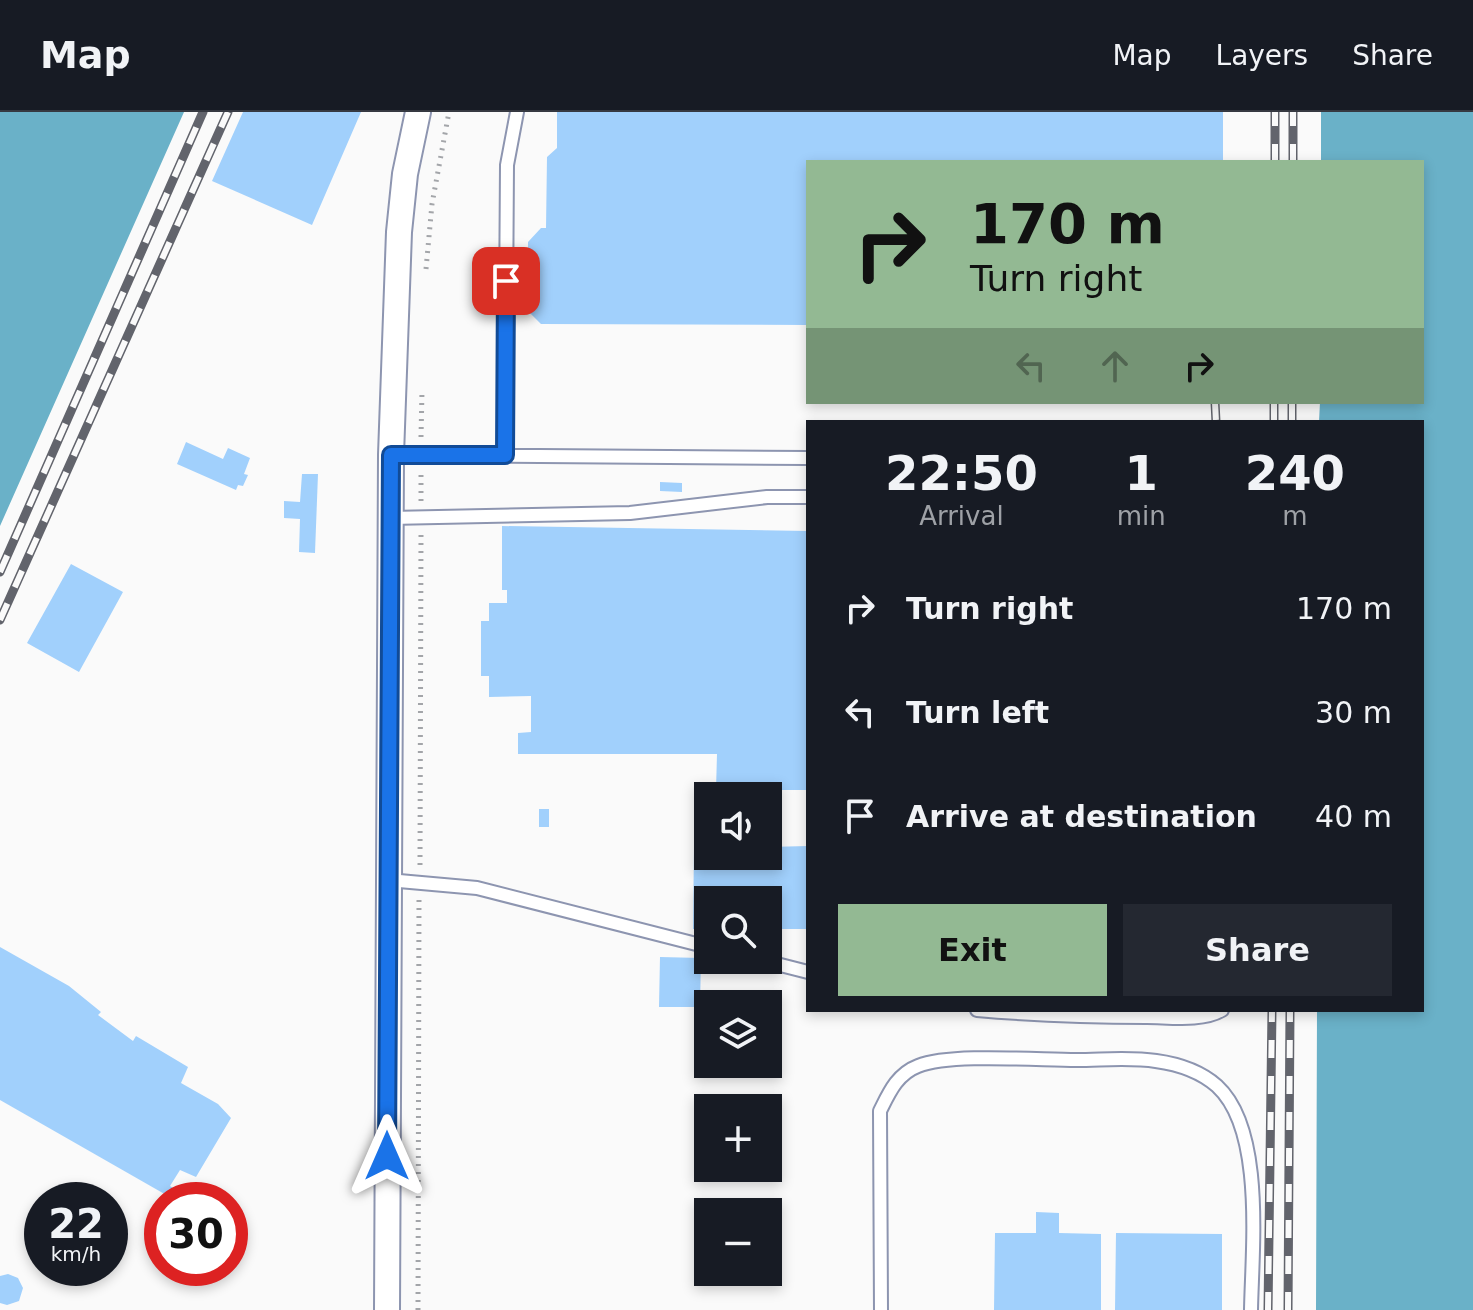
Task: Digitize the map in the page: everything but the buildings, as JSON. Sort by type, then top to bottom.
[{"type":"street","points":[[387,1310],[391,455],[399,232],[405,174],[418,112]]},
{"type":"lane","points":[[505,455],[507,165],[517,112]]},
{"type":"lane","points":[[391,455],[806,458]]},
{"type":"lane","points":[[390,518],[630,513],[767,497],[806,497]]},
{"type":"lane","points":[[388,880],[477,888],[694,943]]},
{"type":"lane","points":[[782,965],[806,971]]},
{"type":"lane","points":[[1002,1012],[1065,1017],[1191,1017],[1219,1012]]},
{"type":"lane","points":[[881,1310],[880,1111],[893,1084],[917,1066],[951,1060],[982,1060],[1155,1061],[1192,1069],[1218,1087],[1238,1118],[1252,1178],[1251,1310]]},
{"type":"path","points":[[425,277],[434,192],[449,112]]},
{"type":"path","points":[[418,1310],[422,377]]},
{"type":"water","points":[[0,112],[184,112],[0,526]]},
{"type":"water","points":[[1321,112],[1473,112],[1473,1310],[1316,1310],[1317,1012],[1424,1012],[1424,420],[1319,420],[1320,404],[1424,404],[1424,160],[1321,160]]},
{"type":"railway","points":[[0,572],[203,112]]},
{"type":"railway","points":[[0,620],[228,112]]},
{"type":"railway","points":[[1275,112],[1275,160]]},
{"type":"railway","points":[[1293,112],[1293,160]]},
{"type":"railway","points":[[1215,404],[1216,420]]},
{"type":"railway","points":[[1274,404],[1274,420]]},
{"type":"railway","points":[[1292,404],[1292,420]]},
{"type":"railway","points":[[1268,1310],[1272,1012]]},
{"type":"railway","points":[[1288,1310],[1290,1012]]},
{"type":"route","points":[[387,1156],[391,455],[505,455],[506,281]]}]
